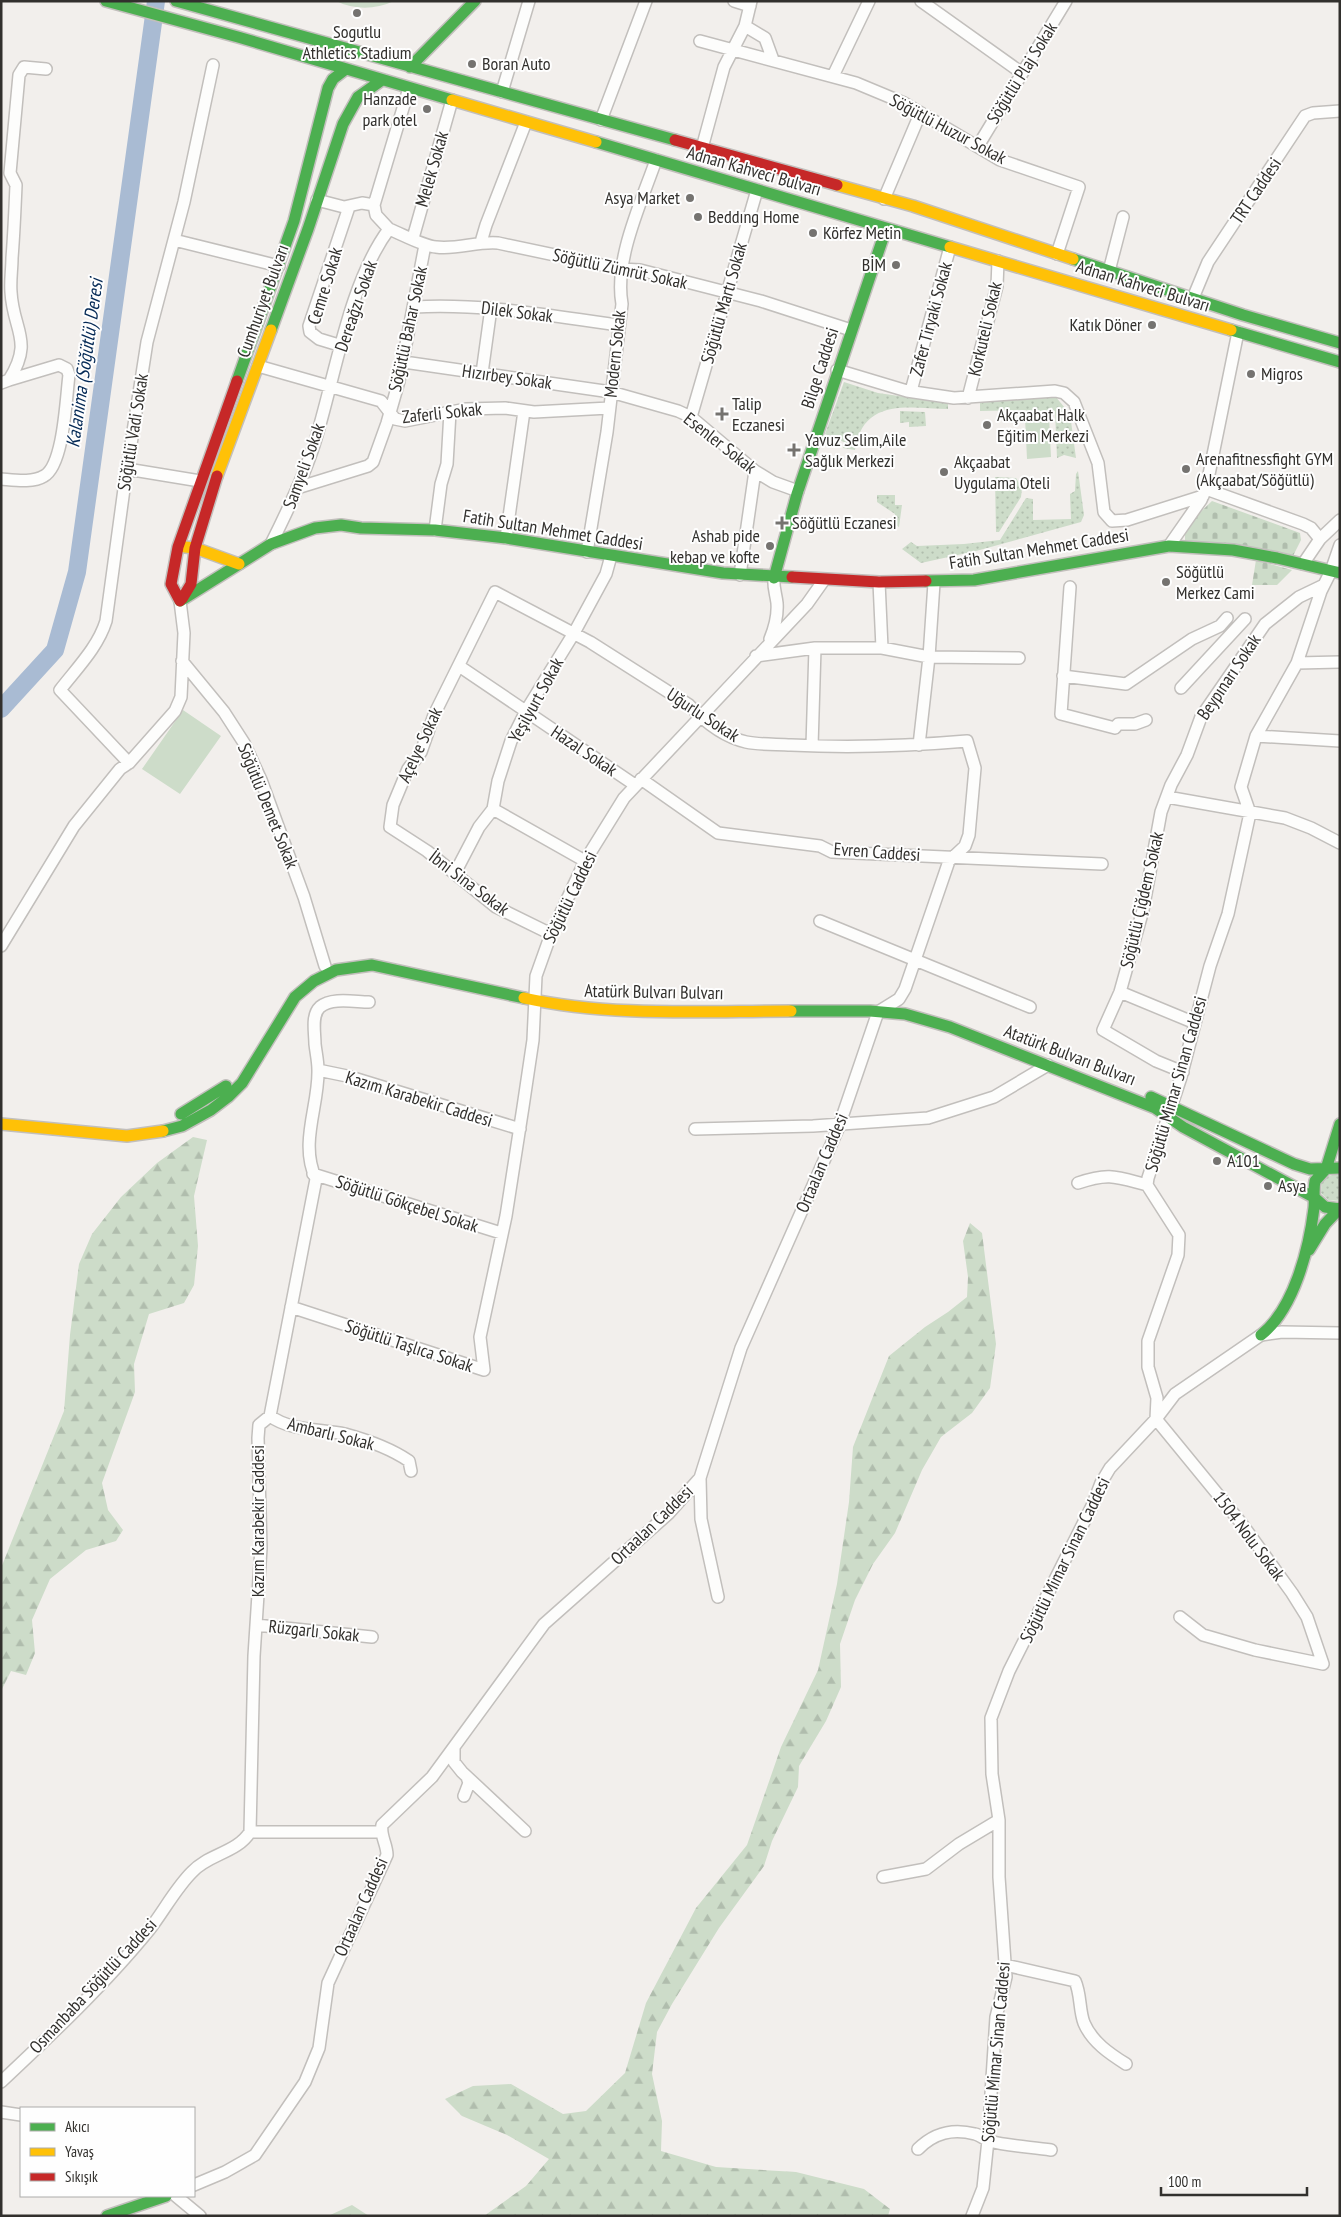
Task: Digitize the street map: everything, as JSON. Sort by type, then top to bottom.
[{"type":"main road","name":"Adnan Kahveci Bulvarı","points":[[106,1],[452,100],[1340,362]]},
{"type":"main road","name":"Adnan Kahveci Bulvarı","points":[[176,1],[884,198],[1193,298],[1340,343]]},
{"type":"main road","points":[[410,66],[476,1]]},
{"type":"main road","name":"Cumhuriyet Bulvarı","points":[[346,69],[333,78],[328,88],[294,221],[178,547],[171,584],[180,601],[191,584],[195,548],[217,475],[258,366],[343,124],[352,104],[358,97],[382,80]]},
{"type":"main road","name":"Bilge Caddesi","points":[[774,578],[798,491],[837,370],[886,229]]},
{"type":"main road","name":"Fatih Sultan Mehmet Caddesi","points":[[180,601],[271,544],[315,528],[341,525],[361,528],[435,530],[506,538],[611,556],[740,575],[774,578],[879,582],[974,580],[1169,546],[1213,547],[1335,572]]},
{"type":"main road","points":[[178,547],[195,548],[239,564]]},
{"type":"main road","name":"Atatürk Bulvarı Bulvarı","points":[[1,1113],[125,1125],[158,1122],[189,1110],[227,1086],[245,1063],[286,992],[298,982],[324,966],[350,958],[376,959],[535,997],[563,1006],[631,1011],[878,1012],[905,1014],[950,1027],[1155,1108],[1169,1118],[1316,1198],[1325,1207],[1339,1209]]},
{"type":"main road","name":"Atatürk Bulvarı Bulvarı","points":[[1,1124],[127,1136],[155,1133],[182,1126],[211,1110],[242,1083],[294,997],[322,976],[346,966],[372,965],[535,997],[594,1002],[889,1005],[949,1019],[1171,1105],[1280,1158],[1310,1169],[1340,1168]]},
{"type":"main road","points":[[1261,1335],[1280,1315],[1299,1267],[1316,1198],[1313,1185],[1316,1178],[1326,1169],[1340,1124]]},
{"type":"main road","points":[[1299,1267],[1325,1224],[1339,1209]]},
{"type":"main road","points":[[107,2216],[163,2197]]},
{"type":"street","points":[[502,92],[529,1]]},
{"type":"street","points":[[602,120],[646,1]]},
{"type":"street","points":[[702,148],[724,67],[735,51],[745,26],[750,4],[734,1]]},
{"type":"street","points":[[833,76],[869,1]]},
{"type":"street","points":[[921,1],[1022,73]]},
{"type":"street","name":"Söğütlü Plaj Sokak","points":[[978,146],[1066,1]]},
{"type":"street","points":[[745,26],[765,38],[773,60]]},
{"type":"street","name":"Söğütlü Huzur Sokak","points":[[700,41],[856,83],[904,103],[1000,160],[1079,187],[1057,254]]},
{"type":"street","name":"Söğütlü Vadi Sokak","points":[[129,763],[60,690],[103,632],[106,621],[147,342],[174,240],[213,65]]},
{"type":"street","points":[[5,381],[19,362],[23,342],[11,292],[16,185],[6,175],[18,75],[24,67],[46,69]]},
{"type":"street","points":[[388,229],[376,215],[374,205],[409,88]]},
{"type":"street","name":"Melek Sokak","points":[[413,238],[452,100]]},
{"type":"street","name":"TRT Caddesi","points":[[1193,298],[1208,262],[1305,116],[1313,113],[1340,112]]},
{"type":"street","points":[[884,198],[920,114]]},
{"type":"street","points":[[481,242],[526,122]]},
{"type":"street","name":"Modern Sokak","points":[[587,552],[610,408],[622,304],[619,289],[621,269],[627,245],[656,160]]},
{"type":"street","name":"Söğütlü Martı Sokak","points":[[691,416],[757,190]]},
{"type":"street","points":[[317,200],[349,207],[362,203],[374,205]]},
{"type":"street","name":"Cemre Sokak","points":[[342,346],[314,336],[310,332],[310,326],[349,207]]},
{"type":"street","points":[[1109,271],[1123,217]]},
{"type":"street","name":"Söğütlü Zümrüt Sokak","points":[[388,229],[435,248],[447,248],[481,242],[498,243],[621,269],[640,270],[788,310],[851,330]]},
{"type":"street","name":"Dereağzı Sokak","points":[[330,386],[366,270],[376,248],[388,229]]},
{"type":"street","points":[[174,240],[279,266]]},
{"type":"street","name":"Söğütlü Bahar Sokak","points":[[297,488],[368,466],[373,462],[390,413],[404,362],[425,244]]},
{"type":"street","name":"Zafer Tiryaki Sokak","points":[[911,391],[950,247]]},
{"type":"street","name":"Korkuteli Sokak","points":[[968,398],[997,286],[998,261]]},
{"type":"street","name":"Dilek Sokak","points":[[414,307],[490,308],[619,326]]},
{"type":"street","points":[[482,373],[490,308]]},
{"type":"street","points":[[1169,546],[1204,492],[1238,332]]},
{"type":"street","name":"Hızırbey Sokak","points":[[404,362],[611,392]]},
{"type":"street","points":[[1,479],[32,479],[44,476],[51,470],[59,452],[69,375],[67,369],[59,365],[5,381]]},
{"type":"street","name":"Zaferli Sokak","points":[[258,366],[381,401],[395,419],[405,421],[466,409],[504,408],[524,411],[610,408]]},
{"type":"street","name":"Korkuteli Sokak","points":[[837,370],[911,391],[968,398],[1055,391],[1070,396],[1098,463],[1104,512],[1112,521],[1127,520],[1204,492]]},
{"type":"street","name":"Samyeli Sokak","points":[[271,544],[288,512],[314,447],[330,386]]},
{"type":"street","name":"Esenler Sokak","points":[[611,392],[691,416],[755,471],[778,484],[798,491]]},
{"type":"street","points":[[506,538],[524,411]]},
{"type":"street","points":[[435,530],[441,484],[447,464],[450,412]]},
{"type":"street","points":[[127,469],[200,481]]},
{"type":"street","points":[[740,575],[755,471]]},
{"type":"street","points":[[1204,492],[1271,511],[1304,524],[1312,528],[1320,539]]},
{"type":"street","points":[[1303,564],[1320,539],[1340,520]]},
{"type":"street","points":[[1250,813],[1241,787],[1256,736],[1297,663],[1324,585],[1335,572],[1340,545]]},
{"type":"street","name":"Yeşilyurt Sokak","points":[[455,874],[479,827],[493,809],[498,781],[511,740],[526,711],[574,633],[606,574],[611,556]]},
{"type":"street","points":[[768,643],[776,624],[774,578]]},
{"type":"street","name":"Söğütlü Caddesi","points":[[489,1295],[520,1129],[533,1040],[536,976],[551,934],[586,861],[620,803],[638,782],[702,718],[768,643],[807,604],[824,580]]},
{"type":"street","points":[[879,582],[882,648]]},
{"type":"street","points":[[919,745],[929,657],[934,582]]},
{"type":"street","name":"Beypınarı Sokak","points":[[1167,797],[1187,755],[1201,717],[1254,638],[1265,624],[1299,597],[1324,585]]},
{"type":"street","points":[[1070,587],[1060,714],[1115,728],[1118,724],[1135,724],[1146,720]]},
{"type":"street","name":"Uğurlu Sokak","points":[[495,592],[574,633],[689,705],[702,718],[725,733],[745,742],[812,746],[919,745],[967,741],[975,768],[975,782],[968,835],[965,846],[956,856]]},
{"type":"street","name":"Açelye Sokak","points":[[390,827],[390,815],[398,792],[408,770],[421,752],[434,715],[495,592]]},
{"type":"street","points":[[1,946],[74,826],[120,769],[129,763],[175,711],[183,685],[184,633],[180,601]]},
{"type":"street","points":[[1064,676],[1126,684],[1192,639],[1220,626],[1227,618]]},
{"type":"street","points":[[1181,688],[1245,619]]},
{"type":"street","points":[[812,746],[816,648]]},
{"type":"street","points":[[756,656],[816,648],[882,648],[929,657],[1019,658]]},
{"type":"street","name":"Söğütlü Demet Sokak","points":[[182,661],[224,712],[244,743],[261,780],[304,897],[324,966]]},
{"type":"street","points":[[1297,663],[1340,662]]},
{"type":"street","name":"Hazal Sokak","points":[[459,666],[638,782]]},
{"type":"street","points":[[1256,736],[1340,741]]},
{"type":"street","name":"Evren Caddesi","points":[[638,782],[710,829],[729,836],[820,846],[832,852],[956,856],[1102,864]]},
{"type":"street","points":[[1167,797],[1296,821],[1340,843]]},
{"type":"street","name":"Söğütlü Çiğdem Sokak","points":[[1167,797],[1157,829],[1143,910],[1120,992],[1103,1030],[1156,1061],[1183,1072]]},
{"type":"street","points":[[493,809],[586,861]]},
{"type":"street","name":"Söğütlü Mimar Sinan Caddesi","points":[[972,2216],[983,2188],[996,2018],[1006,1977],[999,1877],[999,1820],[992,1774],[991,1718],[1009,1671],[1089,1513],[1101,1483],[1110,1468],[1156,1419],[1157,1398],[1148,1366],[1148,1341],[1176,1264],[1179,1235],[1148,1185],[1163,1131],[1169,1118],[1171,1105],[1183,1072],[1210,966],[1228,914],[1250,813]]},
{"type":"street","name":"İbni Sina Sokak","points":[[390,827],[428,851],[496,907],[551,934]]},
{"type":"street","points":[[878,1012],[899,999],[905,989],[949,861],[956,856]]},
{"type":"street","points":[[820,921],[1030,1007]]},
{"type":"street","points":[[1120,992],[1195,1023]]},
{"type":"street","name":"Kazım Karabekir Caddesi","points":[[250,1832],[256,1625],[261,1548],[258,1438],[260,1425],[270,1416],[316,1179],[313,1174],[309,1137],[318,1070],[315,1015],[327,1003],[369,1002]]},
{"type":"street","name":"Ortaalan Caddesi","points":[[195,2185],[225,2172],[255,2155],[305,2082],[319,2048],[328,1983],[387,1855],[387,1847],[381,1832],[382,1825],[432,1777],[544,1624],[668,1514],[700,1478],[741,1348],[840,1124],[878,1012]]},
{"type":"street","points":[[695,1129],[840,1124],[928,1118],[994,1097],[1048,1065]]},
{"type":"street","name":"Kazım Karabekir Caddesi","points":[[318,1070],[347,1076],[520,1129]]},
{"type":"street","name":"Söğütlü Gökçebel Sokak","points":[[313,1174],[501,1233]]},
{"type":"street","points":[[1078,1183],[1098,1176],[1111,1175],[1148,1185]]},
{"type":"street","name":"Söğütlü Taşlıca Sokak","points":[[291,1307],[484,1370],[480,1337],[489,1295]]},
{"type":"street","points":[[1156,1419],[1175,1394],[1261,1335],[1282,1332],[1340,1333]]},
{"type":"street","name":"Ambarlı Sokak","points":[[270,1416],[289,1425],[346,1434],[394,1451],[409,1461],[411,1471]]},
{"type":"street","name":"1504 Nolu Sokak","points":[[1156,1419],[1242,1524],[1292,1593],[1307,1617],[1323,1664],[1255,1650],[1203,1635],[1180,1617]]},
{"type":"street","points":[[700,1478],[701,1519],[718,1597]]},
{"type":"street","name":"Rüzgarlı Sokak","points":[[256,1625],[372,1637]]},
{"type":"street","points":[[454,1749],[454,1762],[467,1777],[525,1831]]},
{"type":"street","points":[[464,1796],[469,1783],[467,1777]]},
{"type":"street","points":[[883,1877],[926,1869],[959,1844],[999,1820]]},
{"type":"street","points":[[250,1832],[381,1832]]},
{"type":"street","name":"Osmanbaba Söğütlü Caddesi","points":[[1,2082],[93,1991],[143,1936],[196,1867],[245,1841],[250,1832]]},
{"type":"street","points":[[1005,1965],[1075,1981],[1079,1989],[1084,2023],[1103,2049],[1126,2064]]},
{"type":"street","points":[[1,2112],[20,2115]]},
{"type":"street","points":[[918,2149],[928,2139],[954,2130],[976,2134],[988,2140],[1051,2150]]},
{"type":"street","points":[[177,2197],[200,2216]]},
{"type":"green space","points":[[336,1],[394,1],[365,8],[350,6]]},
{"type":"green space","points":[[844,382],[878,393],[948,403],[948,409],[904,408],[890,409],[878,413],[867,421],[860,433],[855,450],[843,448],[844,442],[825,434]]},
{"type":"green space","points":[[1055,396],[1070,414],[1076,458],[1064,455],[1057,458],[1055,411],[1050,411],[1050,415],[1026,415],[1026,410],[980,411],[980,400]]},
{"type":"green space","points":[[900,411],[925,412],[926,426],[909,427],[909,422],[900,423]]},
{"type":"green space","points":[[1049,416],[1051,457],[1027,459],[1025,418]]},
{"type":"green space","points":[[1078,471],[1084,515],[1081,522],[976,551],[921,563],[902,549],[911,542],[917,546],[1000,540],[1026,498],[1033,499],[1033,520],[1071,519],[1070,494],[1075,491],[1076,474]]},
{"type":"green space","points":[[995,477],[1016,478],[1022,488],[1021,497],[999,532],[996,532]]},
{"type":"green space","points":[[877,495],[895,495],[895,505],[902,505],[899,527],[895,524],[895,514],[877,502]]},
{"type":"green space","points":[[1212,501],[1300,533],[1301,540],[1292,558],[1185,540],[1185,527]]},
{"type":"green space","points":[[1256,560],[1292,570],[1277,585],[1252,585]]},
{"type":"green space","points":[[183,710],[221,736],[180,794],[142,769]]},
{"type":"green space","points":[[193,1137],[207,1140],[194,1196],[198,1246],[194,1285],[184,1303],[149,1314],[134,1364],[135,1392],[102,1483],[108,1510],[123,1530],[116,1541],[86,1550],[50,1579],[32,1620],[35,1653],[26,1675],[11,1671],[1,1691],[1,1568],[64,1411],[70,1335],[79,1264],[92,1234],[121,1197],[157,1163]]},
{"type":"green space","points":[[1340,1172],[1340,1201],[1328,1200],[1321,1193],[1322,1179]]},
{"type":"green space","points":[[970,1223],[982,1233],[996,1344],[990,1388],[972,1413],[941,1437],[922,1470],[895,1533],[873,1564],[855,1600],[840,1644],[841,1687],[826,1721],[799,1766],[798,1787],[772,1841],[764,1866],[719,1928],[657,2032],[652,2074],[662,2121],[661,2151],[716,2167],[796,2172],[864,2189],[890,2209],[888,2216],[484,2216],[526,2186],[549,2159],[507,2135],[462,2116],[445,2099],[473,2086],[511,2084],[563,2114],[586,2111],[625,2073],[646,2003],[696,1908],[747,1845],[781,1747],[818,1670],[837,1584],[849,1502],[853,1447],[889,1356],[967,1297],[968,1277],[963,1241]]},
{"type":"green space","points":[[352,2205],[369,2216],[328,2216]]},
{"type":"waterway","name":"Kalanima (Söğütlü) Deresi","points":[[1,709],[55,650],[77,572],[156,1]]},
{"type":"traffic: fast","points":[[106,1],[238,37],[452,100]]},
{"type":"traffic: fast","points":[[176,1],[675,140]]},
{"type":"traffic: fast","points":[[410,67],[475,1]]},
{"type":"traffic: fast","points":[[237,381],[294,221],[328,88],[333,79],[346,69]]},
{"type":"traffic: fast","points":[[271,330],[308,229],[343,124],[358,97],[382,80]]},
{"type":"traffic: fast","points":[[596,142],[950,247]]},
{"type":"traffic: fast","points":[[774,578],[797,494],[886,229]]},
{"type":"traffic: fast","points":[[1073,259],[1243,315],[1340,343]]},
{"type":"traffic: fast","points":[[1231,330],[1340,362]]},
{"type":"traffic: fast","points":[[180,601],[271,544],[315,528],[341,525],[361,528],[435,530],[506,538],[723,573],[792,577]]},
{"type":"traffic: fast","points":[[926,581],[974,580],[1169,546],[1233,550],[1340,573]]},
{"type":"traffic: fast","points":[[163,1131],[182,1126],[211,1110],[228,1097],[242,1083],[295,997],[314,981],[336,970],[372,965],[524,998]]},
{"type":"traffic: fast","points":[[791,1011],[870,1011],[905,1014],[950,1027],[1155,1108],[1183,1127],[1315,1198],[1325,1207],[1340,1209]]},
{"type":"traffic: fast","points":[[181,1114],[226,1086]]},
{"type":"traffic: fast","points":[[1151,1097],[1294,1164],[1310,1169],[1340,1168]]},
{"type":"traffic: fast","points":[[1261,1335],[1273,1324],[1282,1310],[1298,1277],[1312,1224],[1315,1181],[1326,1169],[1340,1124]]},
{"type":"traffic: fast","points":[[1309,1250],[1325,1224],[1340,1208]]},
{"type":"traffic: fast","points":[[107,2216],[163,2197]]},
{"type":"traffic: slow","points":[[452,100],[596,142]]},
{"type":"traffic: slow","points":[[837,185],[913,206],[1073,259]]},
{"type":"traffic: slow","points":[[950,247],[1231,330]]},
{"type":"traffic: slow","points":[[217,476],[271,330]]},
{"type":"traffic: slow","points":[[185,547],[195,548],[239,564]]},
{"type":"traffic: slow","points":[[524,998],[590,1008],[657,1012],[791,1011]]},
{"type":"traffic: slow","points":[[1,1124],[127,1136],[163,1131]]},
{"type":"traffic: jam","points":[[675,140],[837,185]]},
{"type":"traffic: jam","points":[[180,601],[171,584],[178,547],[237,381]]},
{"type":"traffic: jam","points":[[182,599],[191,584],[195,548],[217,476]]},
{"type":"traffic: jam","points":[[792,577],[879,582],[926,581]]},
{"type":"place","name":"Sogutlu Athletics Stadium","points":[[357,13]]},
{"type":"place","name":"Boran Auto","points":[[472,64]]},
{"type":"place","name":"Hanzade park otel","points":[[427,109]]},
{"type":"place","name":"Asya Market","points":[[690,198]]},
{"type":"place","name":"Beddıng Home","points":[[698,217]]},
{"type":"place","name":"Körfez Metin","points":[[813,233]]},
{"type":"place","name":"BİM","points":[[896,265]]},
{"type":"place","name":"Katık Döner","points":[[1152,325]]},
{"type":"place","name":"Migros","points":[[1251,374]]},
{"type":"place","name":"Talip Eczanesi","points":[[722,414]]},
{"type":"place","name":"Akçaabat Halk Eğitim Merkezi","points":[[987,425]]},
{"type":"place","name":"Yavuz Selim,Aile Sağlık Merkezi","points":[[794,450]]},
{"type":"place","name":"Arenafitnessfight GYM (Akçaabat/Söğütlü)","points":[[1186,469]]},
{"type":"place","name":"Akçaabat Uygulama Oteli","points":[[944,472]]},
{"type":"place","name":"Söğütlü Eczanesi","points":[[782,523]]},
{"type":"place","name":"Ashab pide kebap ve kofte","points":[[770,546]]},
{"type":"place","name":"Söğütlü Merkez Cami","points":[[1166,582]]},
{"type":"place","name":"A101","points":[[1217,1161]]},
{"type":"place","name":"Asya","points":[[1268,1186]]}]
